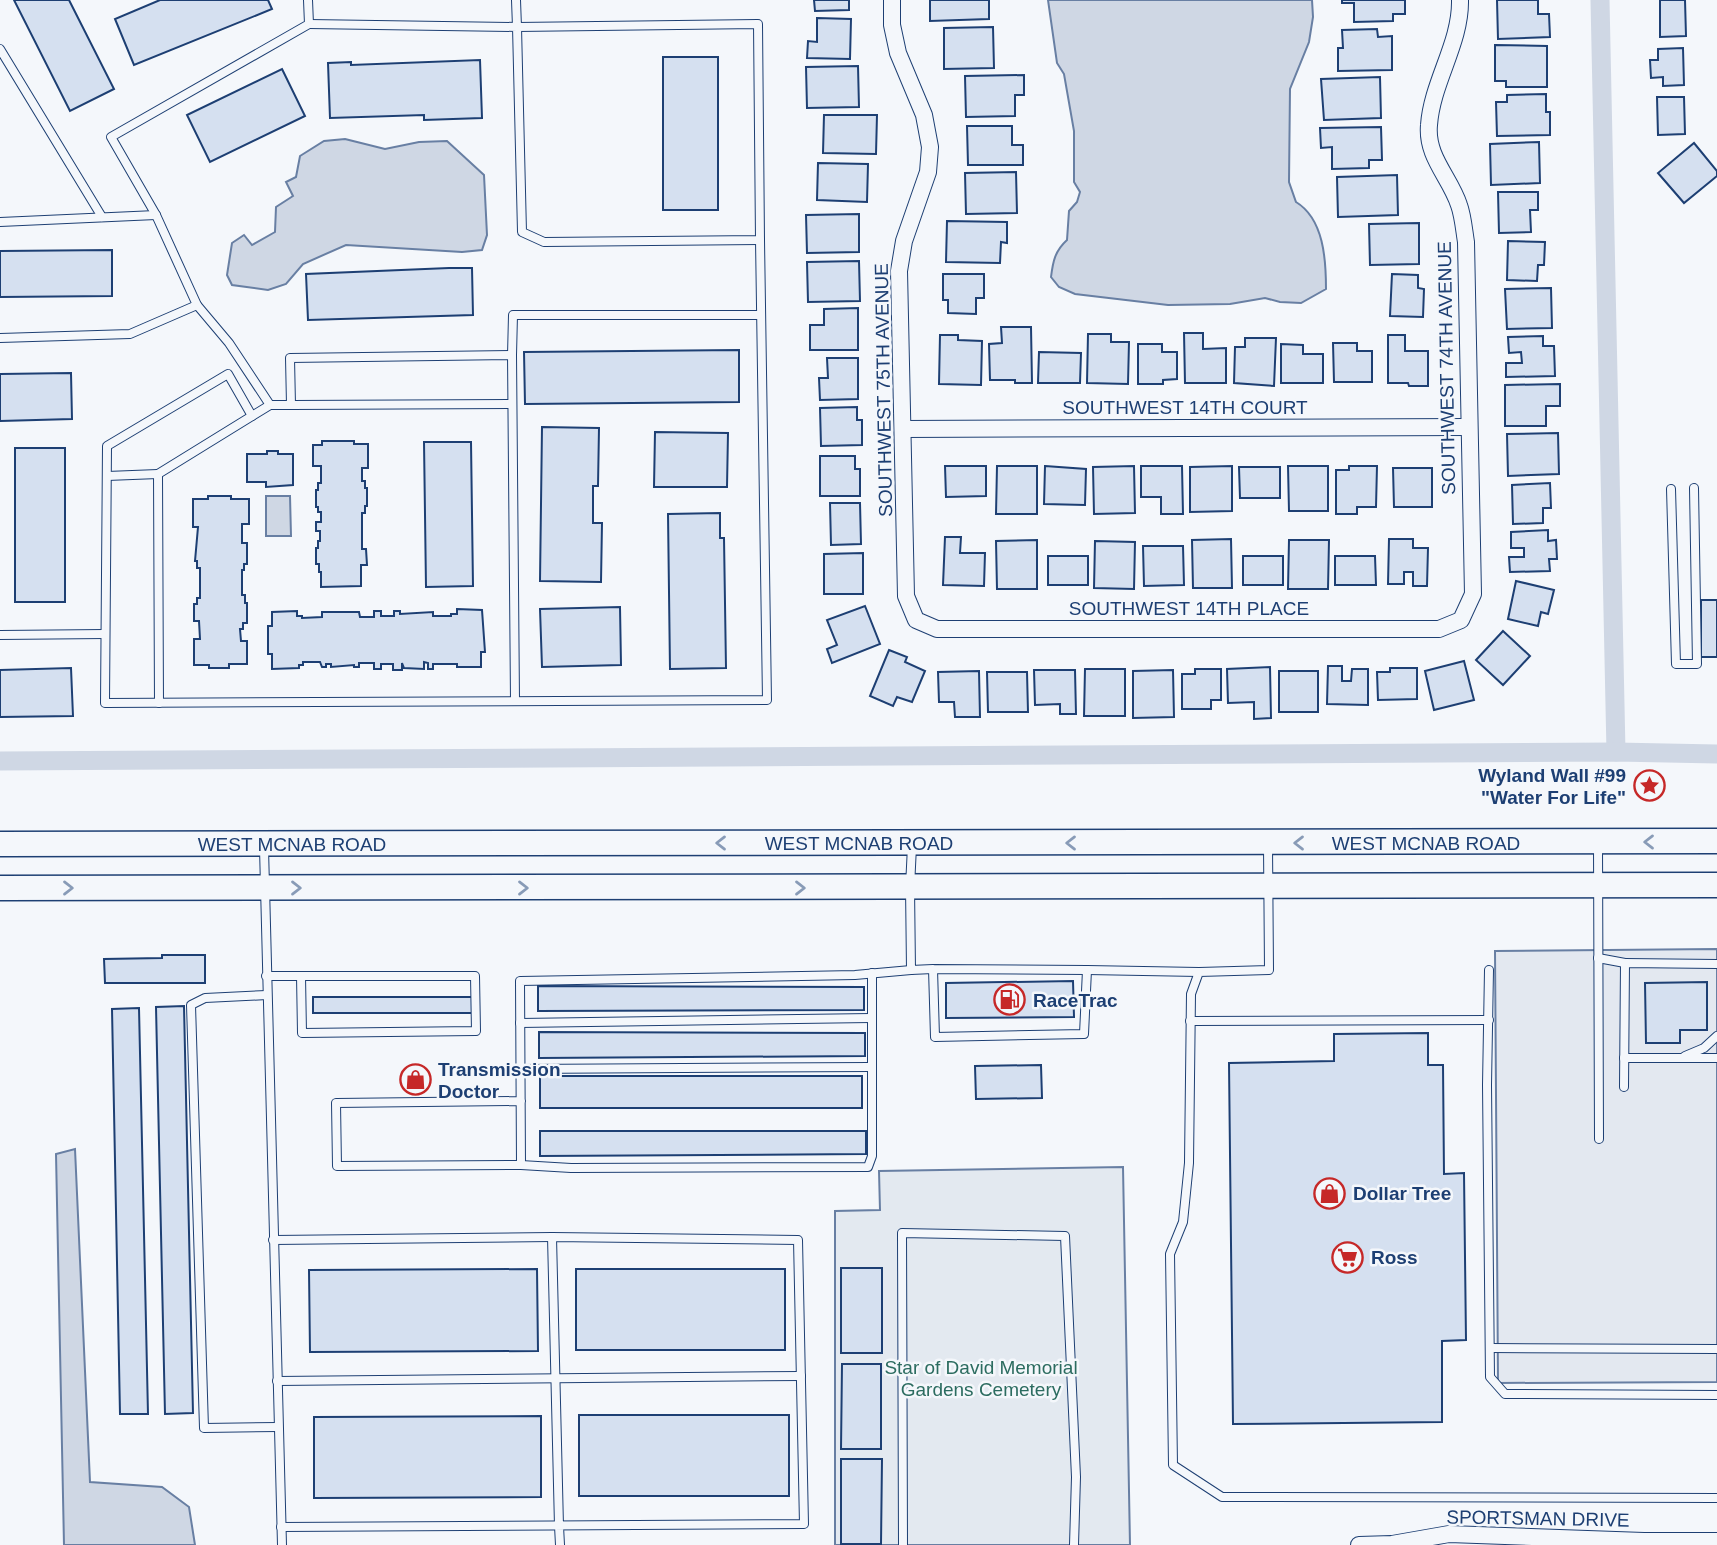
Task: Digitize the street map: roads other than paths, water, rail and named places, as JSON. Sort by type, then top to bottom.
[{"type":"main road","name":"WEST MCNAB ROAD","points":[[0,844],[1717,841]]},
{"type":"main road","points":[[0,888],[1717,885]]},
{"type":"street","name":"SOUTHWEST 75TH AVENUE","points":[[892,0],[892,25],[898,53],[925,115],[930,147],[928,173],[904,241],[899,271],[906,596],[916,620]]},
{"type":"street","name":"SOUTHWEST 74TH AVENUE","points":[[1460,0],[1460,16],[1433,94],[1429,128],[1431,149],[1458,204],[1466,242],[1473,594],[1461,620]]},
{"type":"street","name":"SOUTHWEST 14TH COURT","points":[[903,429],[1468,427]]},
{"type":"street","name":"SOUTHWEST 14TH PLACE","points":[[916,620],[937,629],[1439,629],[1461,620]]},
{"type":"street","name":"SPORTSMAN DRIVE","points":[[1359,1545],[1392,1544],[1449,1534],[1711,1543],[1717,1541]]},
{"type":"lane","points":[[308,0],[309,24]]},
{"type":"lane","points":[[516,0],[522,232],[544,242],[760,240]]},
{"type":"lane","points":[[252,415],[228,374],[107,446],[105,703],[767,700],[758,24],[517,27],[309,24],[111,137],[156,215],[197,304],[229,342],[270,405]]},
{"type":"lane","points":[[0,49],[102,217]]},
{"type":"lane","points":[[0,222],[156,215]]},
{"type":"lane","points":[[0,338],[130,334],[197,304]]},
{"type":"lane","points":[[515,701],[513,315],[761,315]]},
{"type":"lane","points":[[291,405],[290,358],[512,355]]},
{"type":"lane","points":[[107,475],[158,474],[270,405],[512,404]]},
{"type":"lane","points":[[158,474],[159,703]]},
{"type":"lane","points":[[1671,489],[1676,664],[1697,664],[1694,488]]},
{"type":"lane","points":[[0,635],[105,634]]},
{"type":"lane","points":[[1598,842],[1599,1139]]},
{"type":"lane","points":[[911,970],[912,843]]},
{"type":"lane","points":[[521,1165],[520,981],[872,973],[933,969],[1199,972],[1269,970],[1268,843]]},
{"type":"lane","points":[[264,844],[282,1545]]},
{"type":"lane","points":[[1598,958],[1625,962],[1717,964]]},
{"type":"lane","points":[[1624,1087],[1625,962]]},
{"type":"lane","points":[[933,969],[935,1037],[1084,1034],[1087,970]]},
{"type":"lane","points":[[1489,970],[1490,1377],[1505,1394],[1717,1395]]},
{"type":"lane","points":[[1199,972],[1191,994],[1189,1163],[1183,1222],[1170,1254],[1173,1465],[1222,1497],[1717,1498]]},
{"type":"lane","points":[[521,1101],[336,1103],[337,1166],[868,1167],[872,1156],[872,973]]},
{"type":"lane","points":[[266,976],[302,976],[475,976],[476,1031],[302,1033],[302,976]]},
{"type":"lane","points":[[267,995],[205,998],[191,1005],[191,1019],[204,1428],[278,1427]]},
{"type":"lane","points":[[520,1023],[871,1018]]},
{"type":"lane","points":[[1190,1021],[1489,1020]]},
{"type":"lane","points":[[1679,1058],[1704,1048],[1717,1037]]},
{"type":"lane","points":[[1624,1058],[1717,1058]]},
{"type":"lane","points":[[521,1069],[871,1067]]},
{"type":"lane","points":[[903,1545],[902,1233],[1065,1236],[1076,1477],[1074,1545]]},
{"type":"lane","points":[[273,1240],[552,1237],[798,1240],[804,1524],[281,1527]]},
{"type":"lane","points":[[552,1237],[560,1545]]},
{"type":"lane","points":[[1490,1348],[1717,1349]]},
{"type":"lane","points":[[277,1381],[801,1376]]},
{"type":"waterway","points":[[1600,0],[1616,752]]},
{"type":"waterway","points":[[0,761],[1616,752],[1717,754]]},
{"type":"place","name":"Wyland Wall #99 \"Water For Life\"","points":[[1649,786]]},
{"type":"place","name":"RaceTrac","points":[[1010,1000]]},
{"type":"place","name":"Transmission Doctor","points":[[415,1080]]},
{"type":"place","name":"Dollar Tree","points":[[1330,1193]]},
{"type":"place","name":"Ross","points":[[1348,1257]]},
{"type":"park label","name":"Star of David Memorial Gardens Cemetery","points":[[981,1378]]}]
